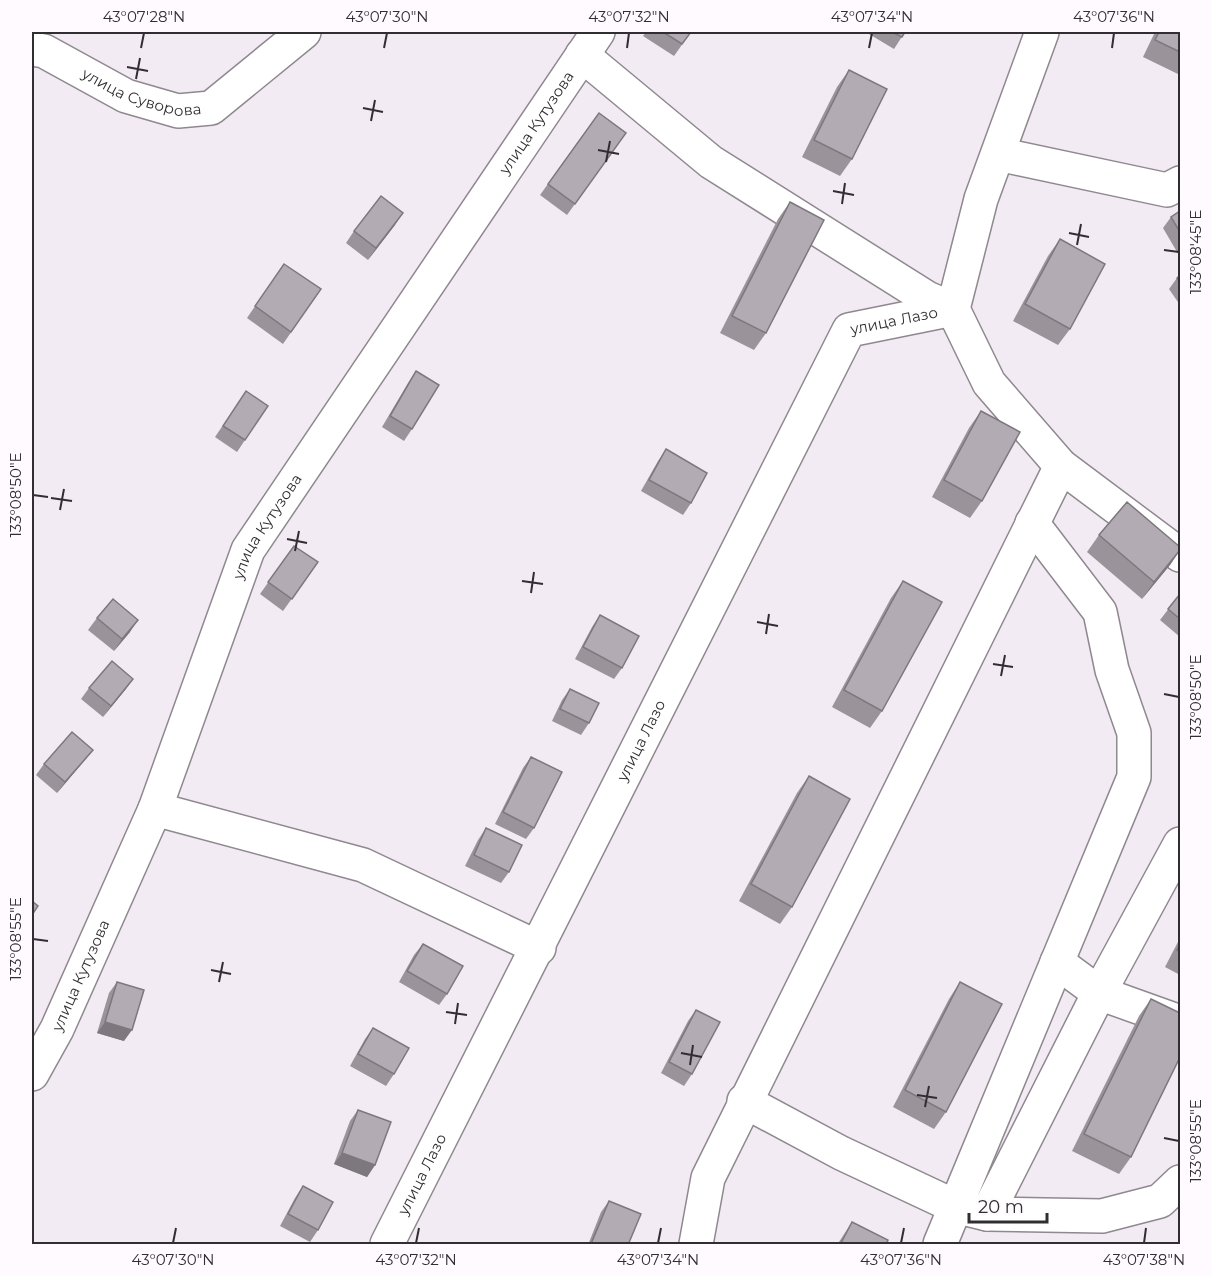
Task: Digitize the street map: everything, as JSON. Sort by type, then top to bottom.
[{"type":"street","name":"улица Суворова","points":[[32,49],[44,51],[126,96],[178,111],[211,108],[304,32]]},
{"type":"street","name":"улица Лазо","points":[[1042,32],[981,200],[953,309],[989,383],[1060,466],[1180,555]]},
{"type":"street","points":[[590,43],[711,162],[927,298],[953,309]]},
{"type":"street","name":"улица Кутузова","points":[[32,1074],[57,1029],[155,809],[248,550],[590,43]]},
{"type":"street","points":[[998,154],[1167,190],[1180,183]]},
{"type":"street","name":"улица Лазо","points":[[387,1245],[539,948],[849,330],[953,309]]},
{"type":"street","points":[[696,1245],[708,1178],[744,1101],[1060,466]]},
{"type":"street","points":[[940,1245],[954,1206],[1134,777],[1134,733],[1112,670],[1100,612],[1032,523]]},
{"type":"street","points":[[155,809],[363,865],[539,948]]},
{"type":"street","points":[[987,1215],[1099,993],[1180,844]]},
{"type":"street","points":[[1057,962],[1099,993],[1180,1022]]},
{"type":"street","points":[[744,1101],[841,1153],[954,1206],[987,1215],[1102,1216],[1160,1201],[1180,1182]]},
{"type":"building","points":[[663,32],[691,32],[682,44]]},
{"type":"building","points":[[892,32],[905,32],[902,37]]},
{"type":"building","points":[[1159,32],[1180,32],[1180,52],[1155,40]]},
{"type":"building","points":[[849,70],[887,89],[852,159],[814,140]]},
{"type":"building","points":[[599,113],[626,133],[575,204],[548,184]]},
{"type":"building","points":[[381,196],[403,213],[376,248],[354,231]]},
{"type":"building","points":[[790,202],[824,220],[766,333],[732,316]]},
{"type":"building","points":[[1180,211],[1180,232],[1171,217]]},
{"type":"building","points":[[1060,239],[1105,264],[1070,329],[1025,304]]},
{"type":"building","points":[[284,264],[321,289],[291,332],[255,306]]},
{"type":"building","points":[[416,371],[439,385],[412,429],[390,416]]},
{"type":"building","points":[[246,391],[268,406],[245,440],[223,426]]},
{"type":"building","points":[[981,411],[1020,432],[982,501],[944,480]]},
{"type":"building","points":[[666,449],[707,473],[691,503],[649,480]]},
{"type":"building","points":[[1127,502],[1180,547],[1154,582],[1099,535]]},
{"type":"building","points":[[294,546],[318,562],[292,599],[268,582]]},
{"type":"building","points":[[903,581],[942,602],[882,711],[844,690]]},
{"type":"building","points":[[1180,594],[1180,619],[1168,609]]},
{"type":"building","points":[[113,599],[138,620],[122,639],[97,618]]},
{"type":"building","points":[[600,615],[639,636],[622,668],[583,647]]},
{"type":"building","points":[[112,661],[133,679],[111,706],[89,688]]},
{"type":"building","points":[[570,689],[599,703],[589,723],[560,709]]},
{"type":"building","points":[[72,732],[93,750],[65,782],[44,764]]},
{"type":"building","points":[[531,757],[562,772],[534,828],[503,812]]},
{"type":"building","points":[[809,776],[850,799],[792,907],[751,884]]},
{"type":"building","points":[[486,828],[522,845],[509,872],[474,855]]},
{"type":"building","points":[[32,901],[38,906],[32,915]]},
{"type":"building","points":[[423,944],[463,966],[447,994],[407,971]]},
{"type":"building","points":[[117,982],[144,990],[132,1030],[105,1022]]},
{"type":"building","points":[[960,982],[1002,1004],[946,1112],[905,1090]]},
{"type":"building","points":[[1151,999],[1180,1013],[1180,1057],[1131,1157],[1084,1134]]},
{"type":"building","points":[[696,1010],[720,1022],[692,1074],[669,1062]]},
{"type":"building","points":[[373,1028],[409,1048],[394,1074],[358,1054]]},
{"type":"building","points":[[358,1110],[391,1122],[375,1165],[342,1153]]},
{"type":"building","points":[[303,1186],[333,1202],[318,1230],[288,1214]]},
{"type":"building","points":[[609,1201],[641,1214],[628,1245],[591,1244]]},
{"type":"building","points":[[852,1222],[888,1240],[886,1245],[840,1245]]}]
